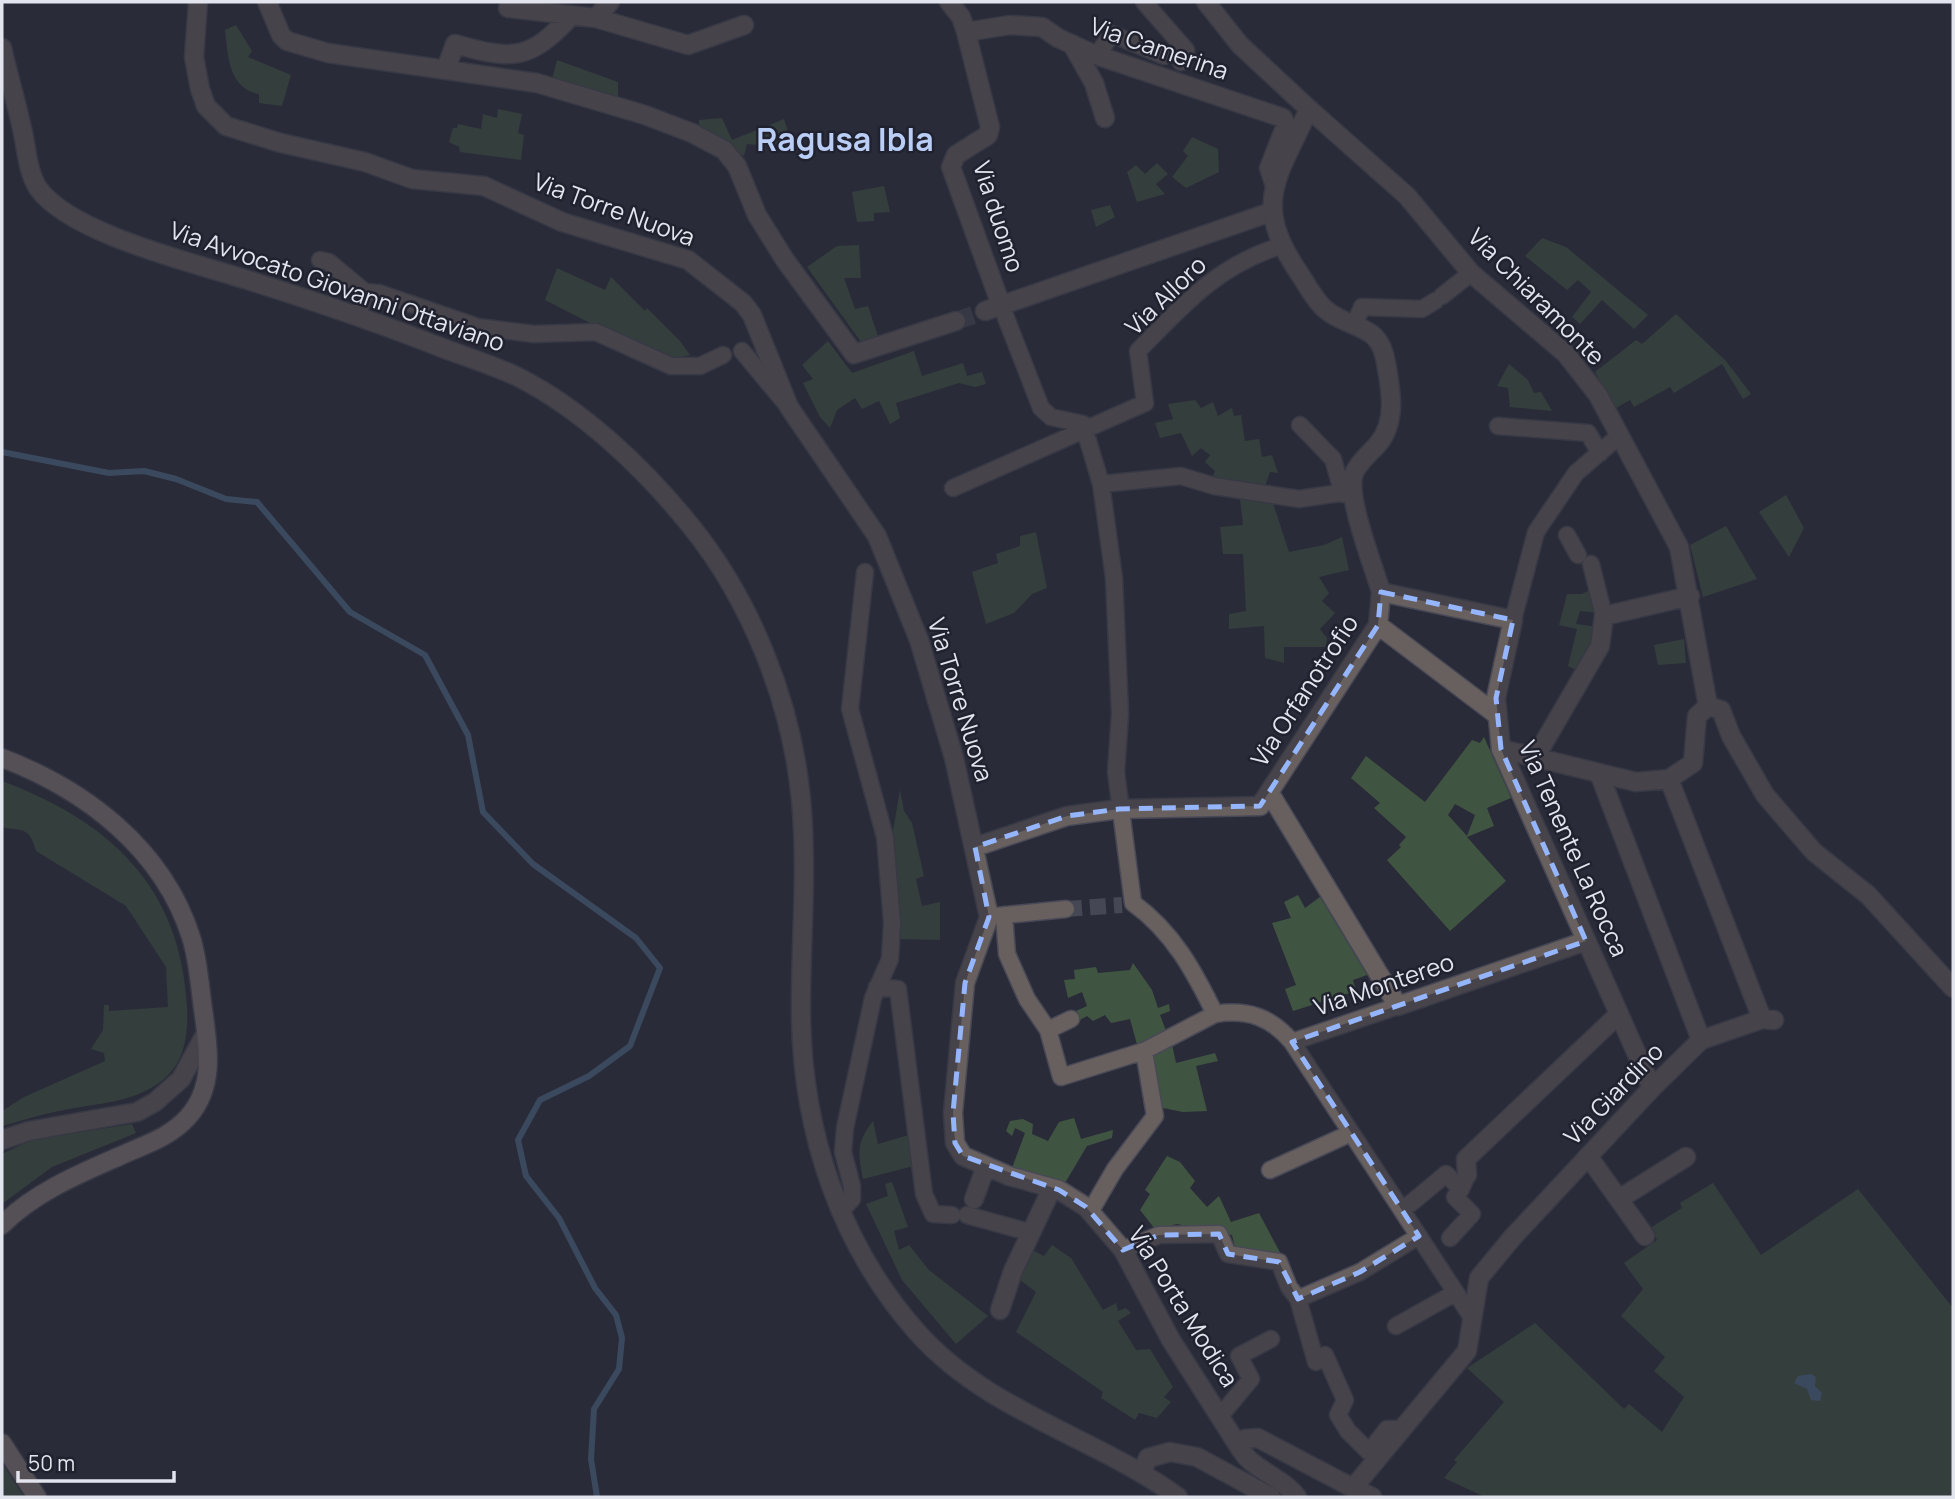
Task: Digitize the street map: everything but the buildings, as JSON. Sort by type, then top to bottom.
[{"type":"main road","points":[[2,758],[65,787],[115,822],[159,872],[177,899],[192,940],[206,1032],[209,1074],[200,1102],[179,1126],[162,1139],[59,1184],[2,1225]]},
{"type":"main road","points":[[2,1443],[37,1497]]},
{"type":"street","name":"Via Torre Nuova","points":[[198,2],[194,57],[200,89],[206,106],[226,126],[281,143],[365,162],[412,180],[484,186],[562,222],[688,260],[743,303],[752,315],[789,407],[881,546],[919,640],[996,916]]},
{"type":"street","points":[[267,2],[281,36],[287,41],[328,52],[537,83],[645,116],[692,133],[724,150],[737,166],[757,215],[785,260],[854,354],[956,321]]},
{"type":"street","points":[[596,18],[610,2]]},
{"type":"street","points":[[1144,2],[1186,50],[1181,62]]},
{"type":"street","name":"Via Chiaramonte","points":[[1206,2],[1240,45],[1407,196],[1471,273],[1566,354],[1585,375],[1679,547],[1708,706]]},
{"type":"street","points":[[955,3],[966,32]]},
{"type":"street","points":[[508,8],[596,18],[688,45],[744,25]]},
{"type":"street","points":[[446,69],[456,44],[499,53],[534,51],[572,15]]},
{"type":"street","name":"Via Camerina","points":[[966,32],[1010,26],[1042,27],[1097,55],[1283,118],[1286,125],[1269,168],[1275,186]]},
{"type":"street","name":"Via duomo","points":[[966,32],[989,121],[988,135],[956,155],[951,167],[993,308]]},
{"type":"street","points":[[1097,55],[1112,34],[1164,56]]},
{"type":"street","points":[[1072,44],[1094,83],[1105,118]]},
{"type":"street","name":"Via Avvocato Giovanni Ottaviano","points":[[2,48],[26,157],[37,187],[63,212],[104,232],[358,315],[516,376],[558,401],[653,483],[691,526],[724,572],[758,639],[778,696],[794,757],[801,796],[805,868],[801,1016],[803,1058],[815,1138],[840,1212],[884,1289],[917,1332],[957,1371],[1021,1413],[1142,1472],[1178,1497]]},
{"type":"street","points":[[1309,109],[1275,186],[1270,212],[1280,246],[1319,303],[1331,315],[1373,334],[1383,347],[1391,422],[1385,436],[1354,472],[1348,493]]},
{"type":"street","points":[[1215,1014],[1185,956],[1151,916],[1128,904],[1116,772],[1120,714],[1114,578],[1101,484],[1086,429],[1079,421],[1051,417],[1041,408],[993,308],[1270,212]]},
{"type":"street","name":"Via Alloro","points":[[1086,429],[1145,403],[1138,351],[1197,290],[1252,255],[1280,246]]},
{"type":"street","points":[[320,260],[329,262],[365,292],[379,293],[478,327],[534,334],[596,332],[671,366],[701,366],[723,355]]},
{"type":"street","points":[[1354,324],[1362,307],[1423,309],[1471,273]]},
{"type":"street","points":[[358,315],[365,292]]},
{"type":"street","points":[[742,351],[779,399],[789,407]]},
{"type":"street","points":[[1300,425],[1333,458],[1348,493]]},
{"type":"street","points":[[1498,426],[1588,433],[1600,453]]},
{"type":"street","points":[[953,488],[1086,429]]},
{"type":"street","name":"Via Tenente La Rocca","points":[[1619,436],[1576,472],[1534,539],[1496,698],[1501,749],[1652,1088]]},
{"type":"street","points":[[1101,484],[1181,476],[1214,486],[1299,499],[1348,493]]},
{"type":"street","name":"Via Orfanotrofio","points":[[975,847],[1068,816],[1119,809],[1260,806],[1378,625],[1381,592],[1348,493]]},
{"type":"street","points":[[1535,758],[1600,646],[1604,616],[1584,560],[1553,507]]},
{"type":"street","points":[[840,1212],[852,1199],[852,1186],[843,1152],[845,1128],[877,987],[890,959],[892,922],[889,875],[878,804],[865,772],[850,709],[865,572]]},
{"type":"street","points":[[1381,592],[1513,621]]},
{"type":"street","points":[[1604,616],[1690,596]]},
{"type":"street","points":[[1378,625],[1497,715]]},
{"type":"street","points":[[1501,749],[1636,782],[1669,779],[1693,763],[1697,716],[1708,706],[1721,710],[1731,736],[1765,795],[1814,852],[1868,895],[1953,988]]},
{"type":"street","points":[[1599,773],[1701,1040]]},
{"type":"street","name":"Via Giardino","points":[[1399,1429],[1468,1351],[1471,1316],[1479,1278],[1511,1238],[1652,1088],[1701,1040],[1768,1019],[1669,779]]},
{"type":"street","points":[[1269,792],[1398,1006]]},
{"type":"street","points":[[1066,909],[996,916],[1015,974],[1048,1030],[1061,1077],[1143,1051],[1215,1014],[1234,1011],[1264,1017],[1292,1042],[1471,1316]]},
{"type":"street","name":"Via Porta Modica","points":[[996,916],[965,983],[953,1113],[955,1143],[963,1156],[1009,1176],[1052,1188],[1090,1212],[1123,1250],[1171,1340],[1241,1450]]},
{"type":"street","name":"Via Montereo","points":[[1292,1042],[1586,941]]},
{"type":"street","points":[[877,987],[898,989],[924,1194],[933,1214],[964,1210],[1032,1234]]},
{"type":"street","points":[[1450,1238],[1472,1214],[1455,1197],[1464,1182],[1466,1159],[1619,1014]]},
{"type":"street","points":[[1048,1030],[1071,1019]]},
{"type":"street","points":[[3,1141],[29,1131],[137,1112],[156,1102],[181,1079],[206,1032]]},
{"type":"street","points":[[1090,1212],[1115,1169],[1155,1115],[1143,1051]]},
{"type":"street","points":[[1270,1170],[1351,1133]]},
{"type":"street","points":[[1588,1156],[1623,1196],[1645,1236]]},
{"type":"street","points":[[1623,1196],[1686,1157]]},
{"type":"street","points":[[964,1210],[986,1166]]},
{"type":"street","points":[[1410,1204],[1446,1174],[1464,1182]]},
{"type":"street","points":[[1000,1310],[1052,1188]]},
{"type":"street","points":[[1123,1250],[1158,1235],[1219,1234],[1228,1254],[1269,1263],[1279,1262],[1289,1287],[1298,1298],[1315,1363],[1325,1355],[1345,1400],[1338,1415],[1348,1431],[1368,1452],[1387,1430],[1399,1429]]},
{"type":"street","points":[[1298,1298],[1360,1272],[1419,1237]]},
{"type":"street","points":[[1396,1326],[1455,1293]]},
{"type":"street","points":[[1221,1415],[1251,1379],[1239,1356],[1271,1339]]},
{"type":"street","points":[[1353,1488],[1399,1429]]},
{"type":"street","points":[[1297,1497],[1284,1483],[1245,1456],[1241,1450],[1245,1439],[1255,1437],[1372,1497]]},
{"type":"street","points":[[1142,1472],[1148,1458],[1170,1452],[1197,1457],[1271,1497]]},
{"type":"highlighted area","points":[[1381,592],[1513,620],[1496,698],[1501,749],[1586,941],[1292,1042],[1419,1236],[1360,1272],[1298,1299],[1279,1262],[1228,1254],[1219,1234],[1159,1235],[1123,1250],[1086,1207],[1059,1190],[963,1156],[955,1143],[953,1113],[965,983],[989,917],[975,847],[1067,816],[1119,809],[1260,806],[1378,625]]},
{"type":"green space","points":[[236,25],[252,51],[248,57],[291,75],[282,106],[259,103],[259,94],[249,91],[235,78],[229,60],[225,30]]},
{"type":"green space","points":[[557,60],[618,82],[618,97],[552,79]]},
{"type":"green space","points":[[498,109],[522,114],[518,133],[524,135],[521,160],[460,152],[459,147],[449,142],[453,128],[457,128],[458,124],[481,129],[483,114],[497,118]]},
{"type":"green space","points":[[722,118],[732,140],[784,119],[791,141],[775,147],[747,144],[744,156],[699,132],[699,120]]},
{"type":"green space","points":[[1192,137],[1218,149],[1219,172],[1186,188],[1172,177],[1188,156],[1183,151]]},
{"type":"green space","points":[[1157,163],[1168,174],[1156,184],[1165,194],[1137,202],[1127,172],[1136,165],[1145,174]]},
{"type":"green space","points":[[884,186],[890,212],[874,213],[874,221],[857,222],[852,192]]},
{"type":"green space","points":[[1110,205],[1115,217],[1096,227],[1091,210]]},
{"type":"green space","points":[[1542,238],[1566,247],[1648,315],[1634,329],[1602,300],[1580,324],[1572,317],[1591,292],[1578,280],[1567,290],[1525,256]]},
{"type":"green space","points":[[859,245],[861,278],[844,278],[855,309],[868,306],[878,336],[861,342],[807,267],[837,246]]},
{"type":"green space","points":[[557,268],[605,290],[611,277],[645,311],[647,308],[690,355],[674,359],[631,344],[545,300]]},
{"type":"green space","points":[[1676,314],[1726,361],[1751,394],[1743,399],[1722,364],[1674,393],[1670,387],[1634,407],[1630,400],[1614,409],[1595,372],[1636,340],[1642,344]]},
{"type":"green space","points":[[828,341],[852,373],[914,351],[922,376],[963,363],[967,376],[982,372],[986,384],[975,387],[959,383],[896,403],[900,418],[890,424],[879,401],[862,409],[855,398],[837,410],[830,428],[820,417],[803,383],[813,379],[802,365]]},
{"type":"green space","points":[[1509,364],[1528,380],[1534,393],[1541,392],[1552,411],[1510,407],[1508,388],[1497,386]]},
{"type":"green space","points":[[1195,400],[1201,408],[1213,402],[1218,416],[1232,408],[1234,416],[1241,415],[1245,441],[1259,439],[1262,457],[1272,455],[1278,473],[1270,472],[1264,489],[1211,480],[1215,471],[1205,462],[1210,455],[1201,448],[1192,456],[1181,433],[1160,438],[1155,423],[1173,419],[1168,404]]},
{"type":"green space","points":[[1786,495],[1804,528],[1789,557],[1759,512]]},
{"type":"green space","points":[[1240,499],[1272,500],[1289,552],[1324,545],[1342,537],[1349,570],[1319,577],[1329,593],[1322,601],[1335,613],[1320,629],[1327,638],[1326,647],[1284,647],[1284,663],[1265,658],[1264,626],[1229,629],[1229,614],[1246,611],[1243,554],[1223,554],[1220,527],[1243,525]]},
{"type":"green space","points":[[1726,526],[1757,579],[1703,597],[1690,545]]},
{"type":"green space","points":[[1036,532],[1047,588],[1032,594],[1014,613],[986,624],[972,572],[998,563],[996,554],[1020,546],[1020,536]]},
{"type":"green space","points":[[1592,589],[1599,613],[1580,611],[1576,624],[1598,627],[1582,673],[1568,666],[1577,629],[1559,625],[1567,594],[1582,594]]},
{"type":"green space","points":[[1684,639],[1686,663],[1658,665],[1654,645]]},
{"type":"green space","points":[[1484,737],[1511,798],[1487,808],[1494,826],[1467,837],[1506,881],[1450,931],[1387,860],[1401,847],[1399,845],[1406,837],[1374,808],[1380,803],[1351,778],[1366,756],[1425,802],[1472,740],[1480,743]],"holes":[[[1455,804],[1475,815],[1467,836],[1448,815]]]},
{"type":"green space","points":[[2,781],[75,816],[106,838],[132,864],[154,893],[171,926],[182,964],[187,1018],[180,1059],[168,1076],[149,1089],[116,1101],[52,1112],[2,1126],[2,1111],[24,1097],[105,1061],[104,1053],[91,1049],[103,1030],[104,1005],[109,1005],[109,1011],[168,1007],[166,967],[126,906],[36,851],[27,833],[2,827]]},
{"type":"green space","points":[[900,790],[904,811],[912,823],[924,876],[916,879],[922,906],[940,902],[940,940],[899,939],[891,842]]},
{"type":"green space","points":[[1298,895],[1305,908],[1320,897],[1367,975],[1353,980],[1356,991],[1293,1011],[1285,989],[1296,985],[1272,923],[1291,918],[1284,902]]},
{"type":"green space","points":[[1133,963],[1152,990],[1158,1008],[1169,1004],[1170,1011],[1160,1015],[1167,1033],[1138,1048],[1130,1019],[1111,1023],[1105,1015],[1093,1021],[1087,1016],[1078,1021],[1076,1011],[1087,1006],[1082,992],[1068,998],[1064,980],[1075,979],[1074,970],[1096,967],[1098,973],[1130,970]]},
{"type":"green space","points":[[1171,1040],[1176,1063],[1215,1053],[1218,1061],[1196,1066],[1207,1111],[1183,1112],[1158,1107],[1149,1052]]},
{"type":"green space","points":[[1074,1118],[1081,1139],[1113,1130],[1112,1138],[1087,1146],[1065,1183],[1053,1183],[1012,1168],[1025,1133],[1015,1128],[1012,1136],[1006,1131],[1010,1121],[1023,1119],[1033,1124],[1032,1134],[1048,1141],[1059,1122]]},
{"type":"green space","points":[[873,1121],[878,1144],[909,1135],[914,1166],[863,1179],[861,1142]]},
{"type":"green space","points":[[132,1124],[136,1133],[52,1167],[2,1204],[2,1154],[31,1140]]},
{"type":"green space","points":[[1167,1156],[1180,1162],[1195,1181],[1190,1188],[1207,1207],[1219,1196],[1231,1222],[1259,1213],[1283,1258],[1236,1251],[1232,1235],[1177,1224],[1155,1229],[1140,1210],[1150,1194],[1145,1190]]},
{"type":"green space","points":[[892,1182],[908,1227],[894,1231],[899,1250],[909,1245],[929,1270],[988,1316],[956,1344],[902,1280],[866,1204],[888,1196],[885,1184]]},
{"type":"green space","points":[[1713,1183],[1761,1255],[1858,1189],[1953,1308],[1953,1497],[1485,1497],[1444,1478],[1457,1462],[1454,1460],[1504,1402],[1467,1368],[1535,1323],[1624,1409],[1629,1404],[1662,1432],[1684,1397],[1654,1371],[1665,1357],[1621,1316],[1643,1289],[1624,1263],[1657,1240],[1650,1228],[1682,1208],[1680,1203]]},
{"type":"green space","points":[[1052,1245],[1071,1258],[1103,1310],[1116,1303],[1118,1311],[1126,1308],[1131,1313],[1118,1321],[1136,1350],[1150,1349],[1173,1387],[1164,1397],[1171,1402],[1157,1418],[1139,1413],[1135,1420],[1101,1398],[1103,1392],[1016,1332],[1036,1292],[1016,1277],[1030,1249],[1044,1256]]},
{"type":"green space","points":[[2,1463],[24,1497],[2,1497]]},
{"type":"water","points":[[1811,1374],[1816,1377],[1815,1386],[1822,1393],[1820,1401],[1811,1400],[1807,1389],[1794,1383],[1798,1376]]},
{"type":"waterway","points":[[2,452],[109,473],[144,471],[176,479],[226,499],[257,502],[350,612],[425,655],[468,735],[483,812],[533,864],[636,938],[660,968],[630,1046],[589,1076],[540,1100],[518,1140],[526,1176],[559,1218],[595,1288],[616,1315],[622,1338],[619,1369],[594,1409],[591,1459],[597,1497]]},
{"type":"tunnel","points":[[956,321],[985,311]]},
{"type":"tunnel","points":[[1066,909],[1122,905]]},
{"type":"district","name":"Ragusa Ibla","points":[[845,140]]}]
